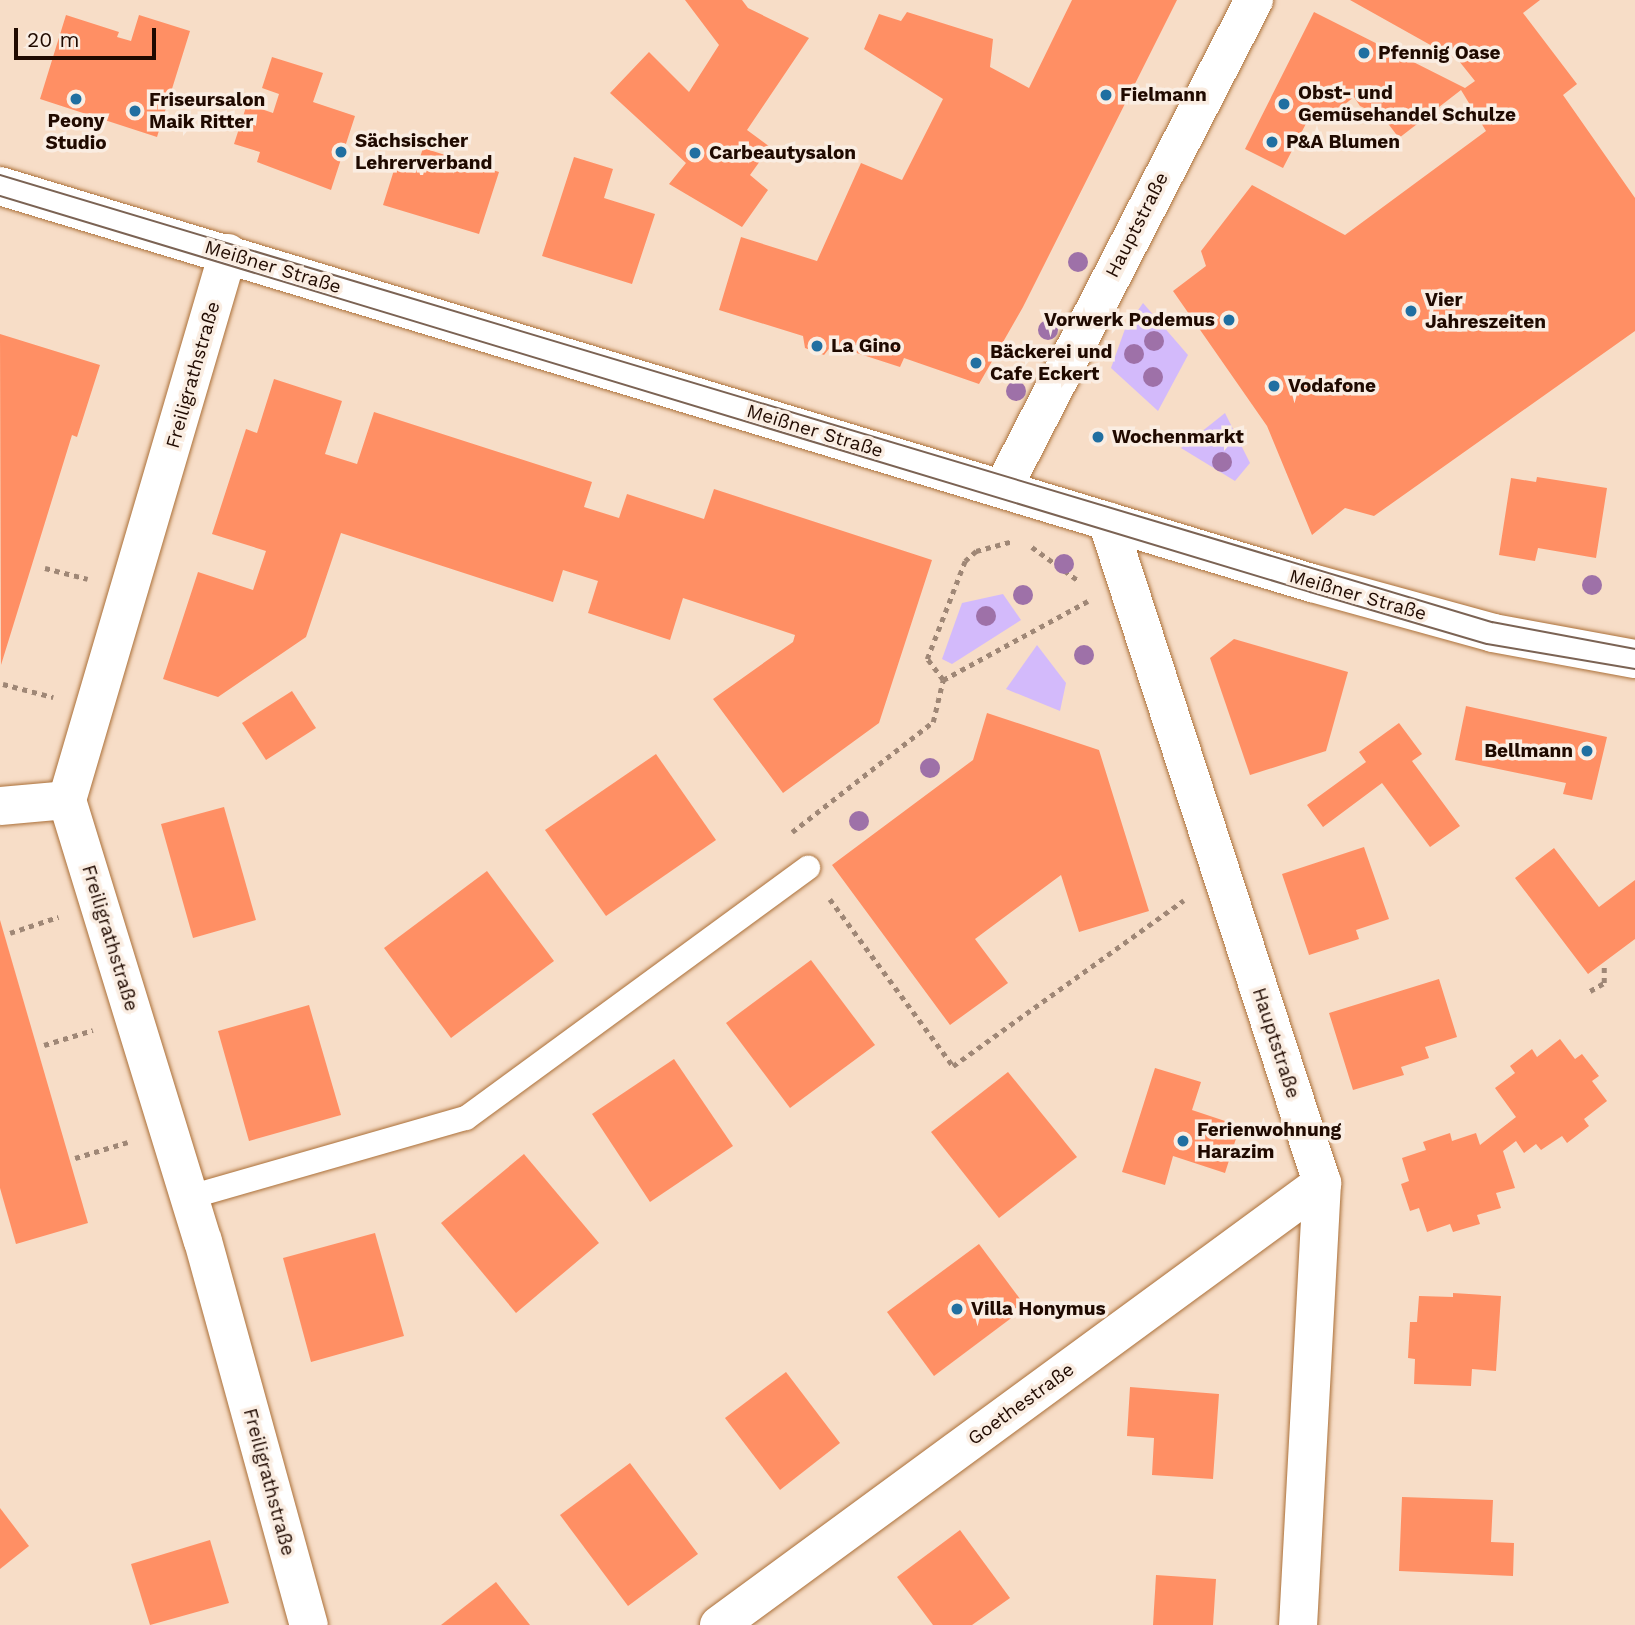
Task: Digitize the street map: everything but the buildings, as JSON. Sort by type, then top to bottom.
[{"type":"street","name":"Hauptstraße","points":[[1003,488],[1254,0]]},
{"type":"street","name":"Meißner Straße","points":[[0,186],[1003,488],[1107,522],[1493,633],[1635,659]]},
{"type":"street","name":"Freiligrathstraße","points":[[228,253],[67,800],[190,1197],[309,1625]]},
{"type":"street","name":"Hauptstraße","points":[[1107,522],[1322,1183],[1298,1625]]},
{"type":"street","points":[[0,806],[67,800]]},
{"type":"street","name":"Goethestraße","points":[[719,1625],[1322,1183]]},
{"type":"lane","points":[[190,1197],[466,1118],[808,868]]},
{"type":"path","points":[[943,680],[927,659],[965,561],[976,551],[1021,538],[1088,587]]},
{"type":"path","points":[[1099,596],[943,680],[933,722],[785,838],[953,1066],[1221,873]]},
{"type":"path","points":[[1590,991],[1604,983],[1604,963]]},
{"type":"path","points":[[75,1158],[169,1129]]},
{"type":"shaded area","points":[[1143,303],[1188,355],[1158,411],[1111,368],[1125,329]]},
{"type":"shaded area","points":[[1225,413],[1250,463],[1235,481],[1181,448]]},
{"type":"shaded area","points":[[1003,594],[1021,620],[952,664],[942,659],[962,603]]},
{"type":"shaded area","points":[[1037,645],[1066,683],[1060,711],[1006,689]]},
{"type":"tram line","points":[[0,175],[1492,622],[1635,649]]},
{"type":"tram line","points":[[0,196],[1487,644],[1635,669]]},
{"type":"place","name":"Pfennig Oase","points":[[1364,53]]},
{"type":"place","name":"Fielmann","points":[[1106,95]]},
{"type":"place","name":"Peony Studio","points":[[76,99]]},
{"type":"place","name":"Obst- und Gemüsehandel Schulze","points":[[1284,104]]},
{"type":"place","name":"Friseursalon Maik Ritter","points":[[135,111]]},
{"type":"place","name":"P&A Blumen","points":[[1272,142]]},
{"type":"place","name":"Sächsischer Lehrerverband","points":[[341,152]]},
{"type":"place","name":"Carbeautysalon","points":[[695,153]]},
{"type":"place","name":"Vier Jahreszeiten","points":[[1411,311]]},
{"type":"place","name":"Vorwerk Podemus","points":[[1229,320]]},
{"type":"place","name":"La Gino","points":[[817,346]]},
{"type":"place","name":"Bäckerei und Cafe Eckert","points":[[976,363]]},
{"type":"place","name":"Vodafone","points":[[1274,386]]},
{"type":"place","name":"Wochenmarkt","points":[[1098,437]]},
{"type":"place","name":"Bellmann","points":[[1587,751]]},
{"type":"place","name":"Ferienwohnung Harazim","points":[[1183,1141]]},
{"type":"place","name":"Villa Honymus","points":[[957,1309]]}]
